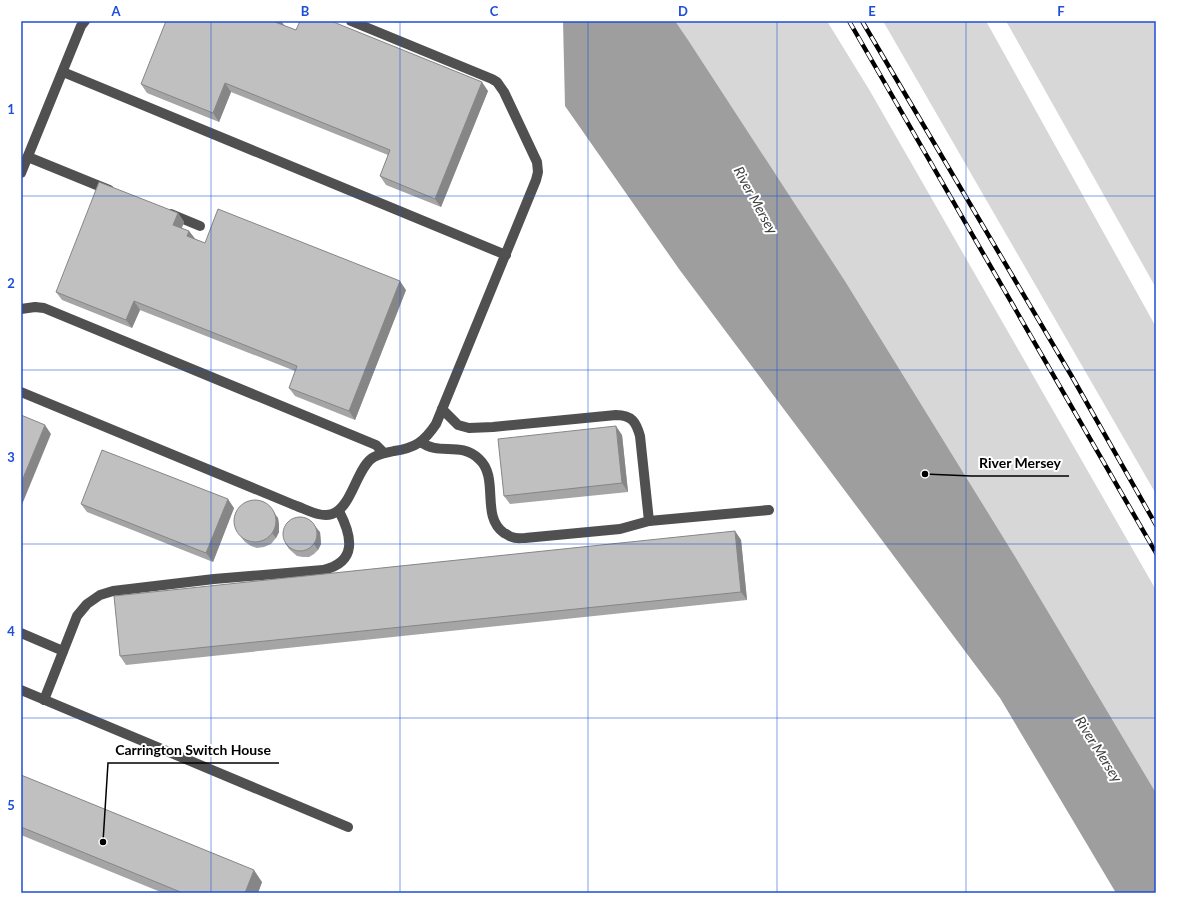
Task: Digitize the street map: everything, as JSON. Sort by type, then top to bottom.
[{"type":"lane","points":[[21,173],[81,26],[85,21]]},
{"type":"lane","points":[[21,392],[316,513],[325,515],[339,511],[353,490],[362,471],[371,459],[384,453],[410,447],[422,442],[436,424],[506,255],[536,180],[538,172],[537,162],[504,92],[497,82],[351,21]]},
{"type":"lane","points":[[63,72],[506,255]]},
{"type":"lane","points":[[28,157],[120,194]]},
{"type":"lane","points":[[164,212],[200,226]]},
{"type":"lane","points":[[21,309],[34,307],[44,308],[376,445],[384,453]]},
{"type":"lane","points":[[442,409],[458,425],[468,428],[493,428],[616,415],[624,415],[632,419],[637,426],[640,436],[650,521]]},
{"type":"lane","points":[[422,442],[426,446],[434,448],[460,449],[470,452],[480,459],[486,467],[489,478],[494,521],[501,530],[512,537],[525,538],[620,529],[650,521],[769,510]]},
{"type":"lane","points":[[44,700],[77,616],[87,604],[100,595],[121,590],[214,579],[324,570],[334,567],[344,561],[349,545],[347,529],[339,511]]},
{"type":"lane","points":[[21,633],[63,651]]},
{"type":"lane","points":[[21,690],[348,827]]},
{"type":"shaded area","points":[[673,21],[827,21],[870,91],[1156,590],[1156,793],[1016,558],[845,281]]},
{"type":"shaded area","points":[[883,21],[986,21],[1156,327],[1156,494]]},
{"type":"shaded area","points":[[1006,21],[1156,21],[1156,288]]},
{"type":"water","points":[[563,21],[675,21],[688,40],[845,281],[1016,558],[1156,793],[1156,893],[1116,893],[1000,698],[679,269],[565,106]]},
{"type":"building","points":[[166,21],[276,21],[275,22],[296,30],[300,21],[331,21],[482,82],[435,199],[380,176],[390,150],[225,83],[213,113],[141,84]]},
{"type":"building","points":[[99,182],[178,213],[173,225],[189,231],[187,236],[205,243],[218,209],[400,281],[349,411],[289,388],[297,366],[134,301],[126,320],[56,292]]},
{"type":"building","points":[[21,415],[45,425],[21,483]]},
{"type":"building","points":[[616,426],[622,483],[504,496],[498,439]]},
{"type":"building","points":[[102,450],[228,499],[206,553],[81,504]]},
{"type":"building","points":[[255,500],[270,506],[276,521],[270,536],[255,542],[240,536],[234,521],[240,506]]},
{"type":"building","points":[[297,517],[303,517],[307,518],[314,524],[317,534],[316,541],[310,548],[303,551],[297,551],[293,550],[286,544],[283,537],[283,531],[284,527],[290,520]]},
{"type":"building","points":[[735,531],[741,592],[120,656],[114,596]]},
{"type":"building","points":[[21,775],[254,870],[245,893],[183,893],[21,827]]},
{"type":"railway","points":[[849,21],[1156,553]]},
{"type":"railway","points":[[862,21],[1071,375],[1156,525]]},
{"type":"place","name":"River Mersey","points":[[925,474]]},
{"type":"place","name":"Carrington Switch House","points":[[103,842]]}]
